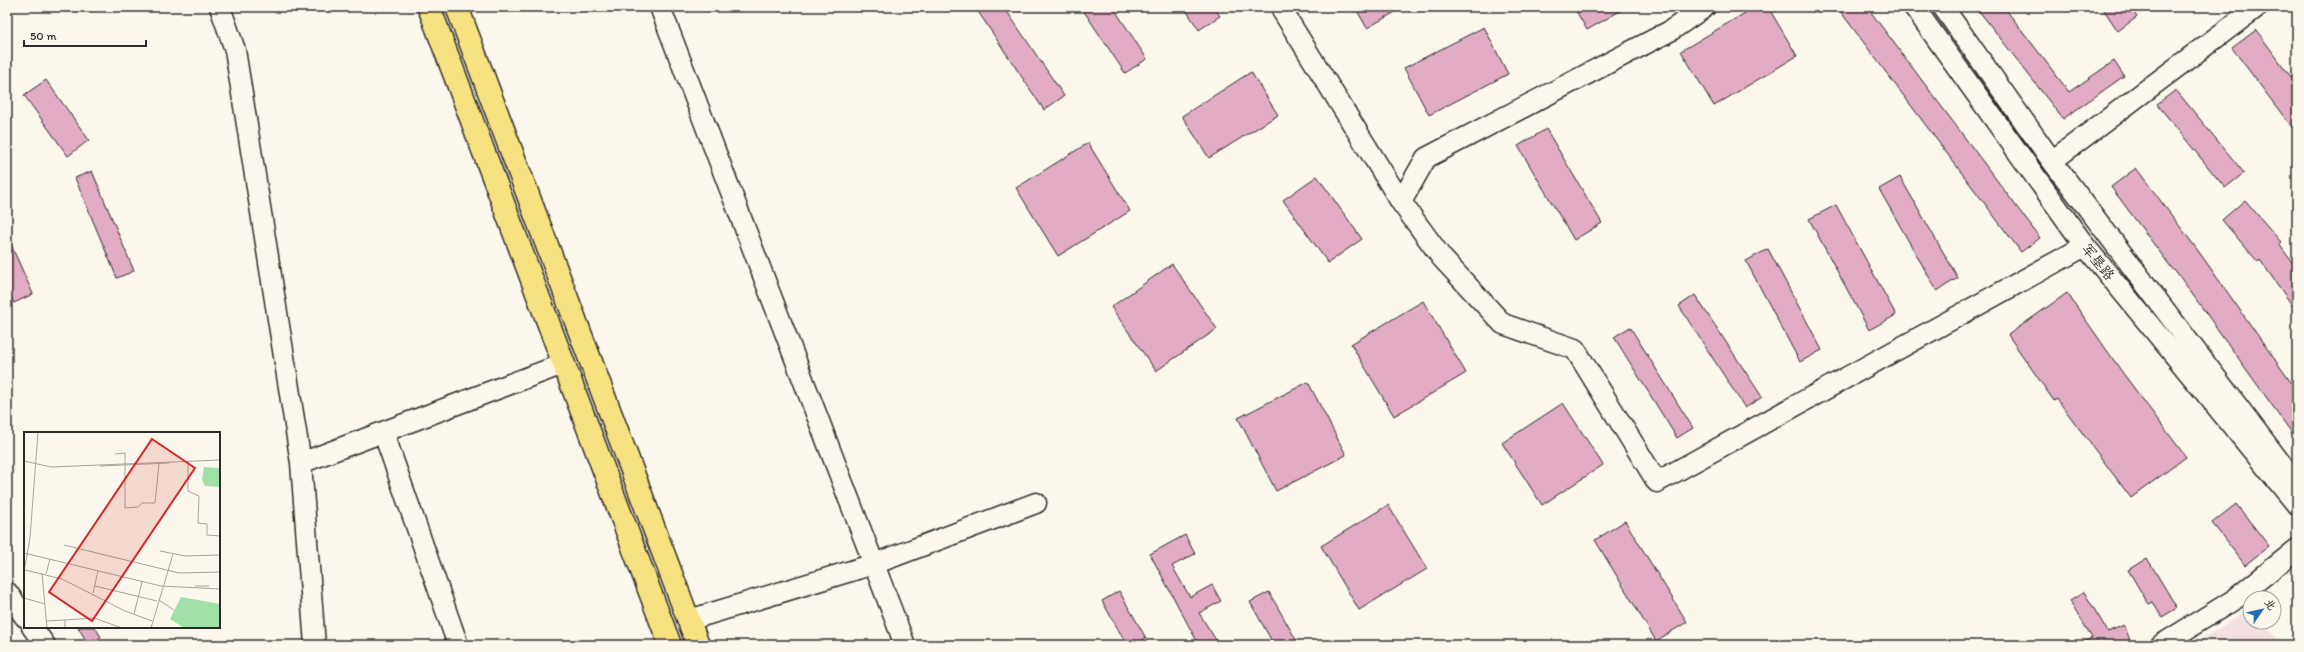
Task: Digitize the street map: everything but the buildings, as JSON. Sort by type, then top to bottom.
[{"type":"main road","points":[[429,7],[670,645]]},
{"type":"main road","points":[[457,7],[698,645]]},
{"type":"street","points":[[220,7],[235,50],[301,463],[316,645]]},
{"type":"street","points":[[660,7],[905,645]]},
{"type":"street","points":[[1401,202],[1426,158],[1670,31],[1705,7]]},
{"type":"street","name":"军垦路","points":[[1914,7],[2085,246],[2297,505]]},
{"type":"street","name":"军垦路","points":[[1943,7],[2052,161],[2297,486]]},
{"type":"street","points":[[2052,161],[2257,7]]},
{"type":"street","points":[[1283,12],[1401,202],[1442,258],[1503,324],[1575,349],[1657,482],[2085,246]]},
{"type":"street","points":[[301,463],[384,434],[563,364]]},
{"type":"street","points":[[384,434],[458,645]]},
{"type":"street","points":[[689,620],[874,564],[1036,503]]},
{"type":"street","points":[[2161,645],[2235,599],[2297,549]]},
{"type":"street","points":[[7,592],[24,616]]},
{"type":"street","points":[[33,628],[45,645]]},
{"type":"shaded area","points":[[2242,614],[2242,630],[2270,630],[2282,645],[2191,645]]}]
